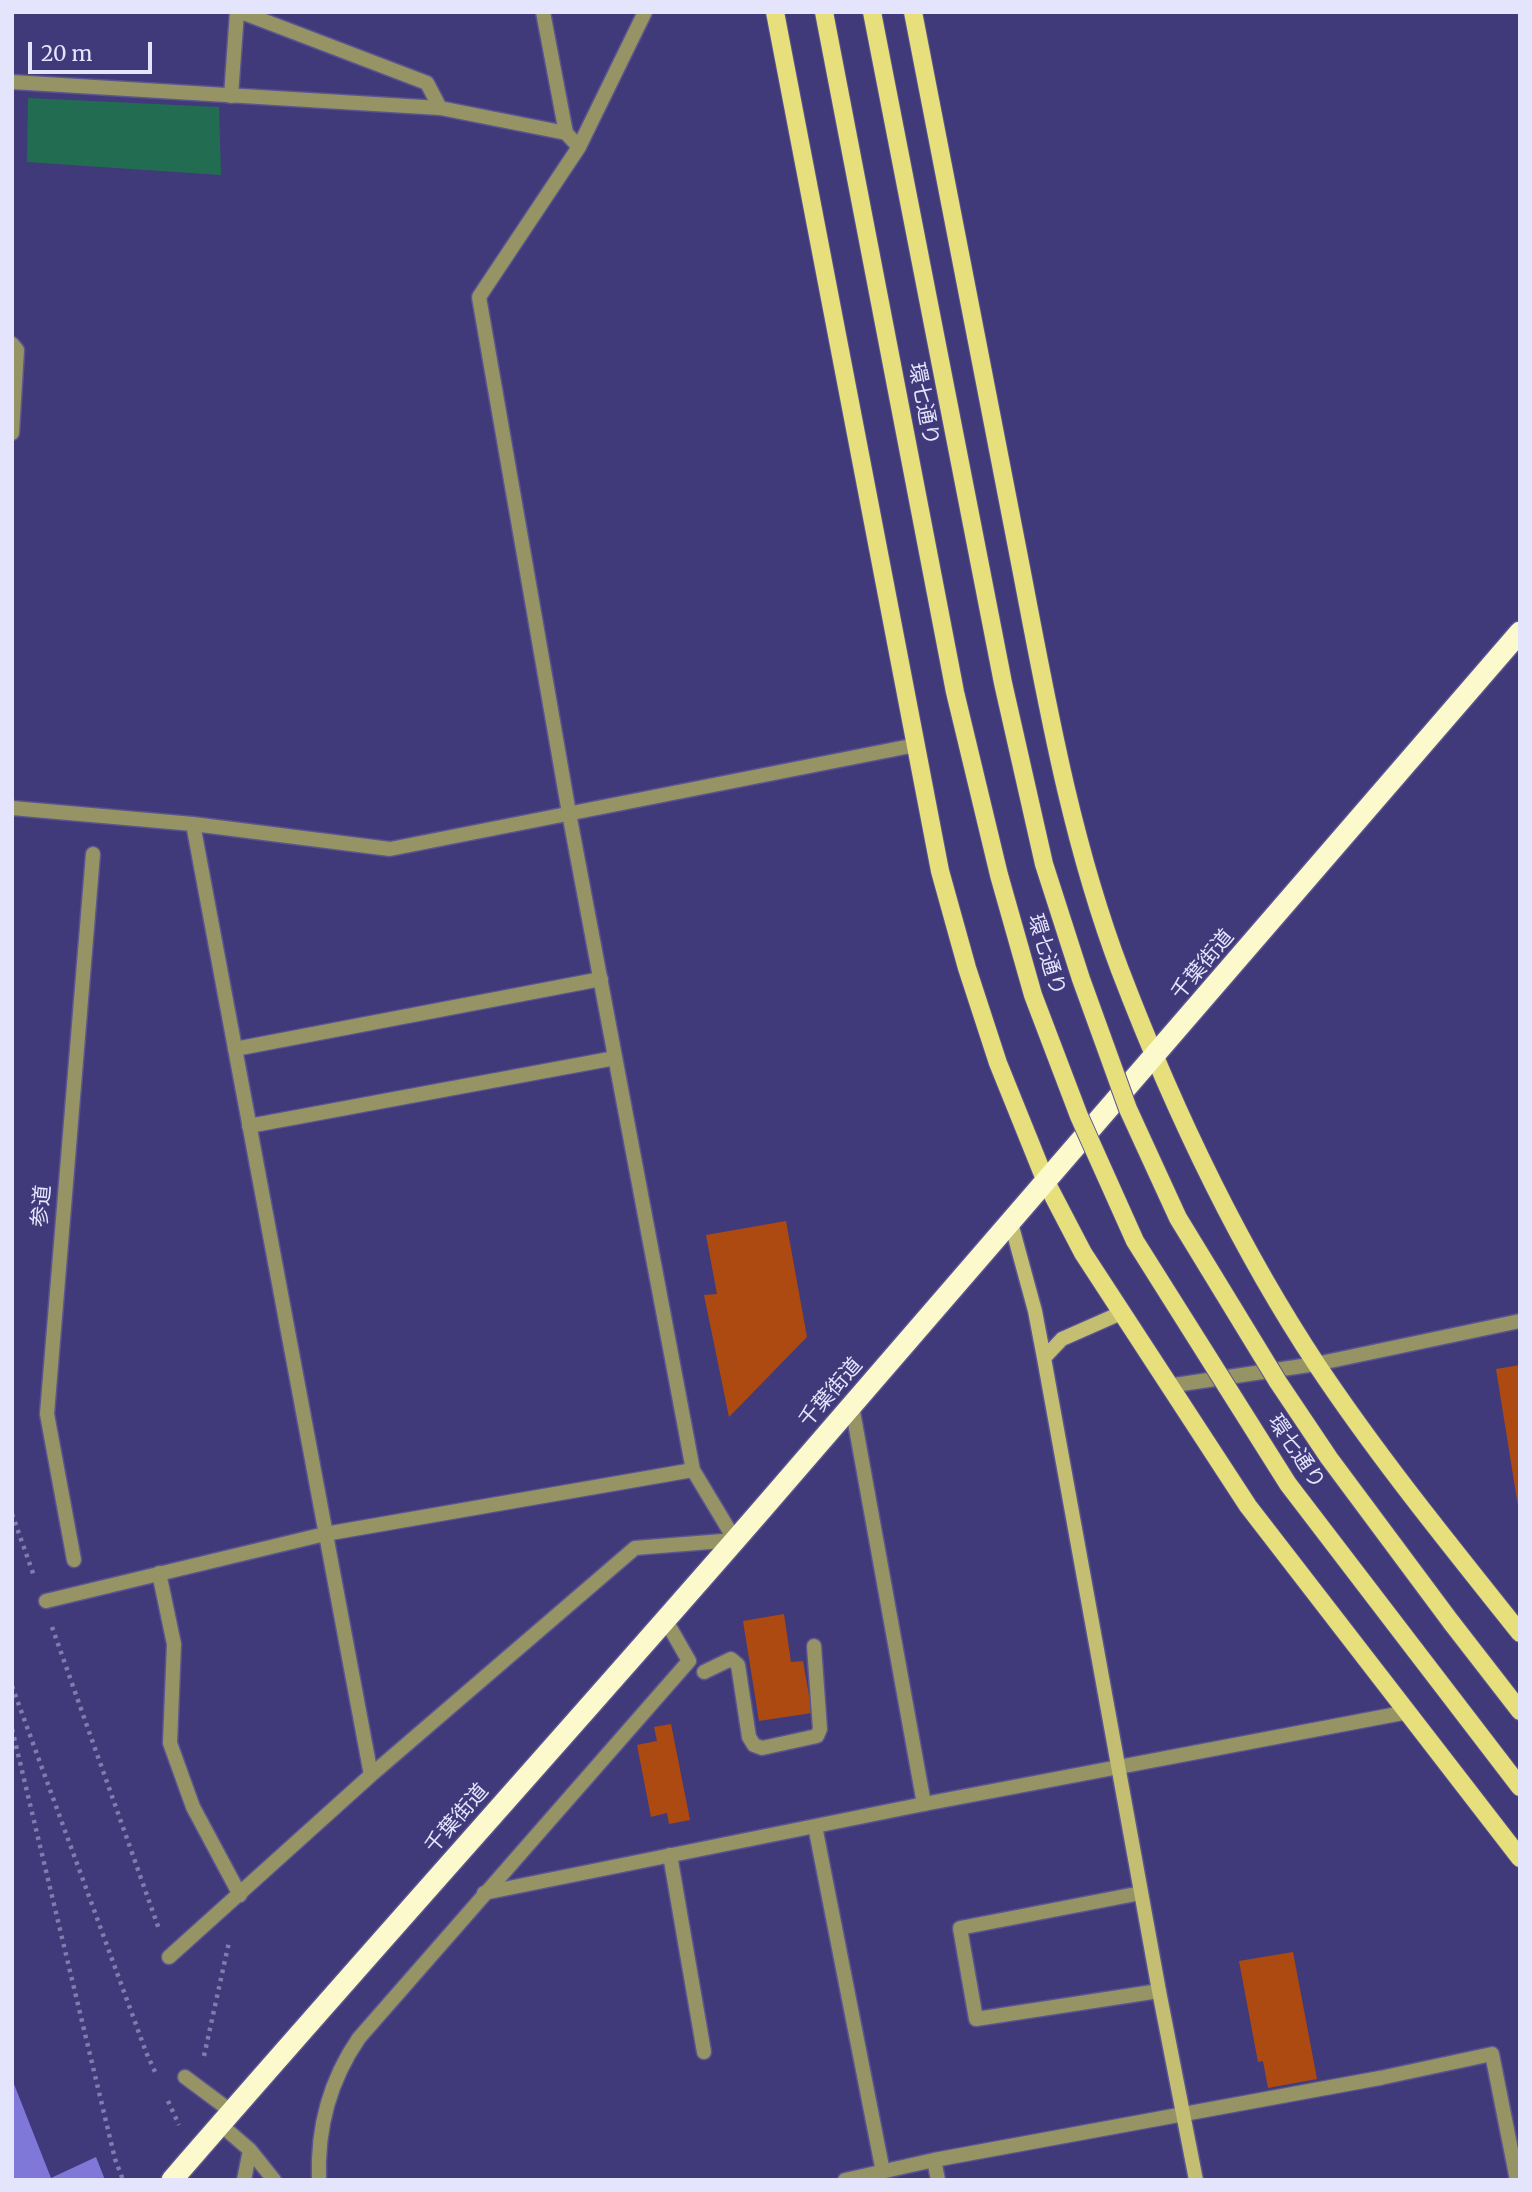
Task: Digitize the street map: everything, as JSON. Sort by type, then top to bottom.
[{"type":"highway","name":"千葉街道","points":[[172,2180],[1157,1057],[1520,632]]},
{"type":"main road","points":[[775,12],[940,871],[967,968],[998,1063],[1046,1182],[1083,1253],[1167,1386],[1248,1506],[1520,1858]]},
{"type":"main road","name":"環七通り","points":[[824,12],[955,692],[999,875],[1033,995],[1079,1116],[1135,1241],[1288,1484],[1520,1787]]},
{"type":"main road","name":"環七通り","points":[[872,12],[1003,683],[1044,864],[1080,979],[1128,1109],[1178,1218],[1278,1382],[1329,1458],[1520,1711]]},
{"type":"main road","points":[[913,12],[1049,711],[1095,898],[1121,972],[1199,1154],[1272,1292],[1316,1364],[1421,1508],[1520,1633]]},
{"type":"street","points":[[231,96],[239,12],[427,83],[440,108]]},
{"type":"street","points":[[543,12],[566,134]]},
{"type":"street","points":[[169,1957],[371,1775],[635,1548],[735,1540],[693,1470],[569,813],[479,297],[579,147],[645,12]]},
{"type":"street","points":[[12,82],[440,108],[566,134],[579,147]]},
{"type":"street","points":[[12,344],[17,349],[12,433]]},
{"type":"street","points":[[12,808],[193,824],[390,849],[916,745]]},
{"type":"street","points":[[193,824],[371,1775]]},
{"type":"street","name":"参道","points":[[74,1560],[47,1414],[93,854]]},
{"type":"street","points":[[235,1049],[601,979]]},
{"type":"street","points":[[249,1126],[615,1058]]},
{"type":"street","points":[[1012,1223],[1035,1311],[1158,1991],[1196,2180]]},
{"type":"street","points":[[1044,1358],[1062,1339],[1121,1313]]},
{"type":"street","points":[[1167,1386],[1316,1364],[1520,1321]]},
{"type":"street","points":[[852,1406],[924,1804]]},
{"type":"street","points":[[46,1601],[324,1534],[693,1470]]},
{"type":"street","points":[[159,1573],[174,1644],[170,1742],[193,1807],[240,1895]]},
{"type":"street","points":[[318,2180],[321,2126],[346,2058],[359,2038],[689,1661],[665,1619]]},
{"type":"street","points":[[704,1672],[731,1659],[738,1665],[749,1737],[754,1745],[762,1748],[817,1736],[820,1729],[814,1646]]},
{"type":"street","points":[[484,1893],[924,1804],[1408,1712]]},
{"type":"street","points":[[815,1826],[883,2172]]},
{"type":"street","points":[[670,1855],[704,2052]]},
{"type":"street","points":[[1141,1892],[960,1928],[976,2019],[1158,1991]]},
{"type":"street","points":[[845,2180],[934,2160],[1380,2078],[1492,2054],[1517,2180]]},
{"type":"street","points":[[185,2077],[227,2119],[274,2180]]},
{"type":"street","points":[[244,2180],[250,2150]]},
{"type":"street","points":[[934,2160],[938,2180]]},
{"type":"path","points":[[12,1514],[35,1579]]},
{"type":"path","points":[[49,1619],[169,1957]]},
{"type":"path","points":[[12,1686],[145,2052],[180,2126]]},
{"type":"path","points":[[12,1729],[115,2159],[123,2180]]},
{"type":"path","points":[[162,2087],[201,2070],[240,1895]]},
{"type":"green space","points":[[28,98],[219,107],[221,175],[27,162]]},
{"type":"shaded area","points":[[12,2079],[51,2178],[96,2157],[105,2180],[12,2180]]},
{"type":"building","points":[[786,1221],[807,1337],[729,1417],[704,1295],[717,1294],[706,1235]]},
{"type":"building","points":[[1520,1365],[1520,1506],[1518,1506],[1496,1369]]},
{"type":"building","points":[[784,1614],[791,1662],[803,1661],[812,1713],[759,1721],[743,1621]]},
{"type":"building","points":[[671,1724],[690,1820],[669,1824],[667,1813],[651,1817],[637,1745],[657,1741],[654,1727]]},
{"type":"building","points":[[1293,1952],[1317,2079],[1268,2088],[1263,2061],[1258,2062],[1239,1961]]}]
